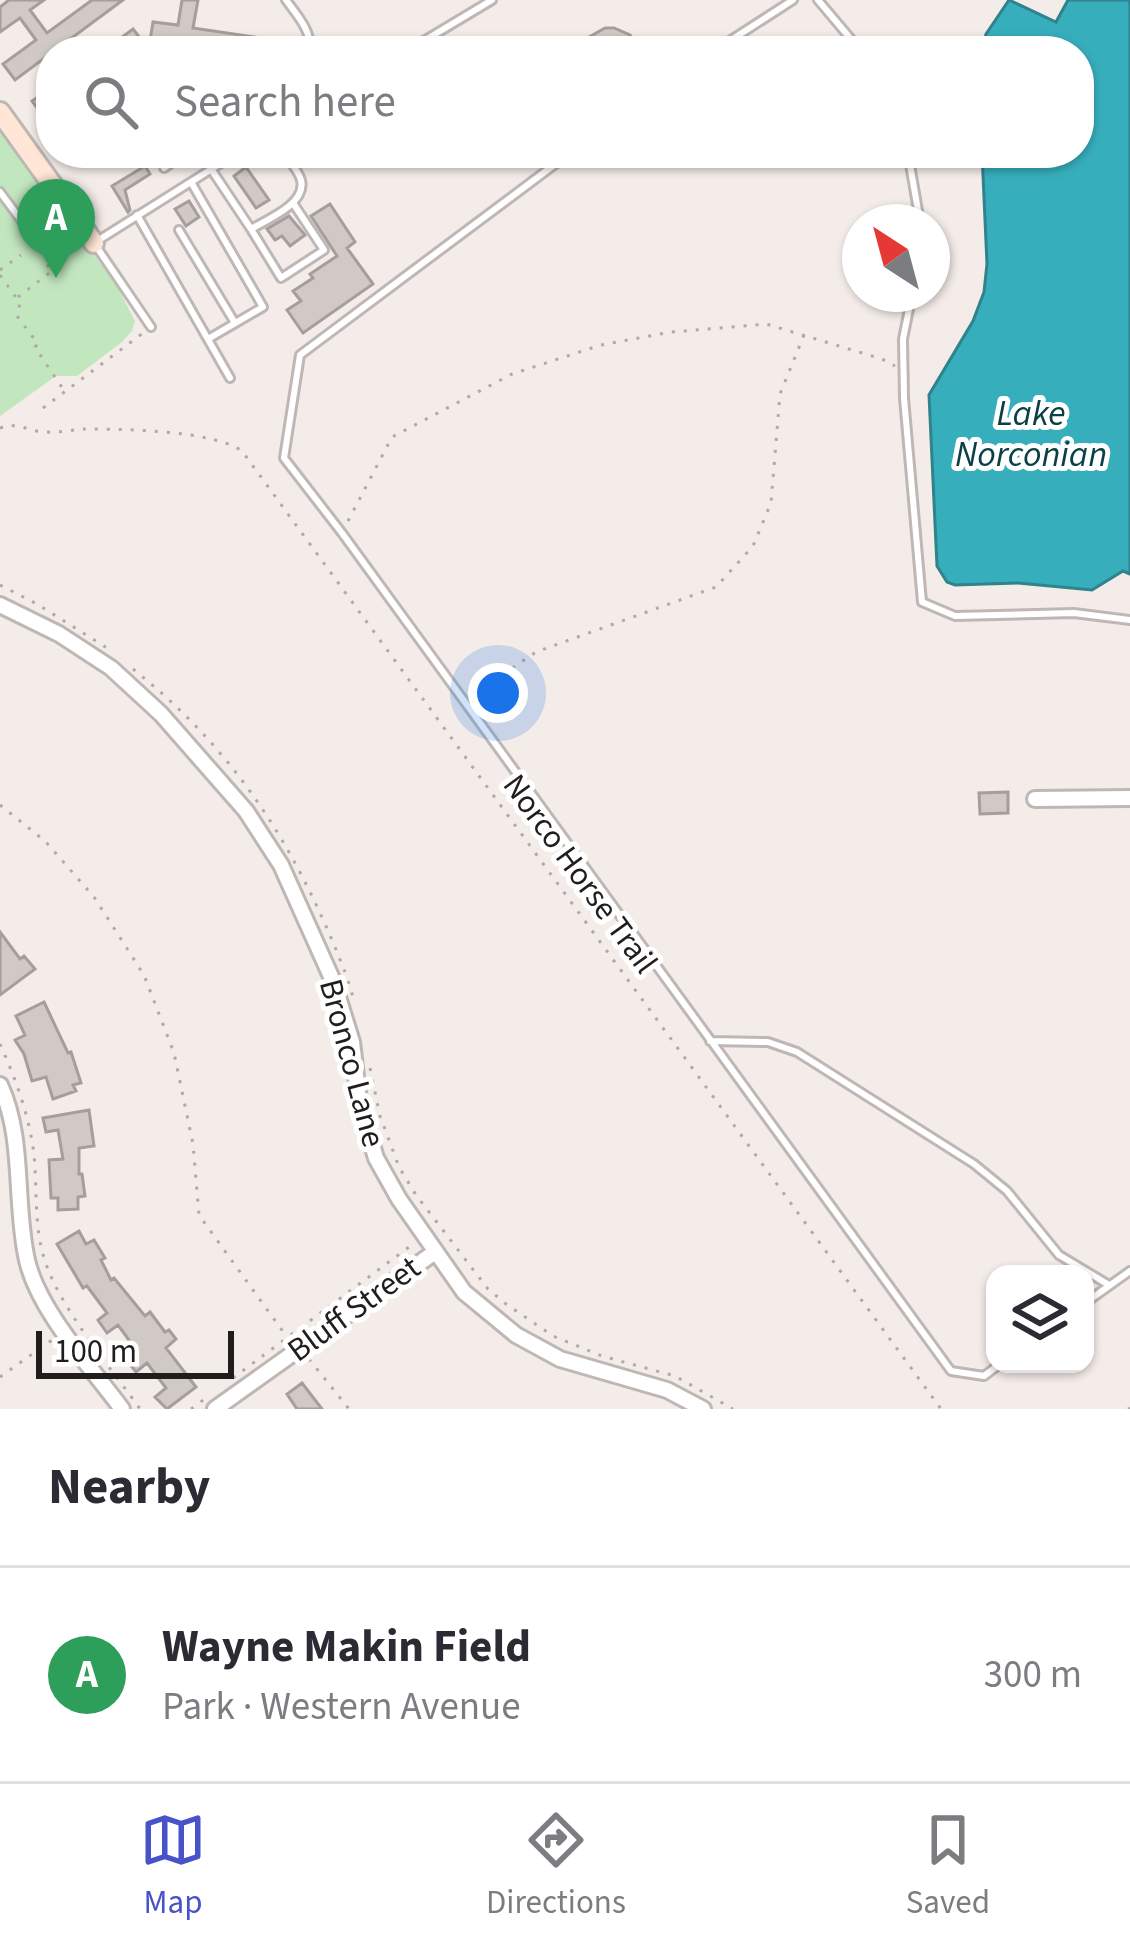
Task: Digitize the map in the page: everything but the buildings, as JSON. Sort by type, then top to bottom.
[{"type":"street","points":[[0,112],[36,162]]},
{"type":"street","points":[[41,168],[94,243]]},
{"type":"street","name":"Bronco Lane","points":[[0,605],[59,634],[112,668],[160,713],[246,812],[281,865],[333,982],[352,1042],[359,1100],[376,1158],[464,1292],[516,1335],[560,1359],[667,1390],[703,1409]]},
{"type":"street","points":[[1035,799],[1130,798]]},
{"type":"street","points":[[0,1085],[17,1157],[27,1261],[37,1291],[122,1409]]},
{"type":"street","name":"Bluff Street","points":[[213,1402],[293,1343],[435,1252]]},
{"type":"lane","points":[[286,0],[308,36]]},
{"type":"lane","points":[[432,36],[492,0]]},
{"type":"lane","points":[[737,36],[793,0]]},
{"type":"lane","points":[[818,0],[848,36]]},
{"type":"lane","points":[[250,229],[293,203],[302,182],[293,168]]},
{"type":"lane","points":[[550,168],[300,355],[284,458],[951,1371],[988,1373]]},
{"type":"lane","points":[[911,168],[917,204]]},
{"type":"lane","points":[[152,327],[94,243],[212,169],[281,278],[323,250],[293,203]]},
{"type":"lane","points":[[191,182],[262,307],[208,339]]},
{"type":"lane","points":[[0,192],[44,245],[64,239],[82,225]]},
{"type":"lane","points":[[137,215],[230,378]]},
{"type":"lane","points":[[179,230],[235,323]]},
{"type":"lane","points":[[908,312],[903,371],[922,602],[955,616],[1074,613],[1130,620]]},
{"type":"lane","points":[[709,1040],[768,1042],[797,1052],[974,1163],[1007,1191],[1059,1255],[1109,1286]]},
{"type":"lane","points":[[1094,1297],[1130,1270]]},
{"type":"path","points":[[21,255],[0,273],[20,303],[17,316],[64,392]]},
{"type":"path","points":[[17,298],[52,272],[44,260]]},
{"type":"path","points":[[342,533],[392,436],[512,374],[601,345],[671,332],[766,324],[882,358],[903,371]]},
{"type":"path","points":[[43,408],[152,327]]},
{"type":"path","points":[[467,706],[536,652],[716,586],[753,546],[771,503],[780,394],[805,334]]},
{"type":"path","name":"Norco Horse Trail","points":[[0,428],[17,424],[44,433],[89,429],[172,433],[228,444],[242,452],[941,1409]]},
{"type":"path","points":[[0,806],[45,841],[94,897],[144,975],[174,1053],[193,1144],[199,1216],[293,1343],[349,1409]]},
{"type":"path","points":[[0,1044],[32,1142],[40,1246],[50,1275],[140,1409]]},
{"type":"path","points":[[229,1381],[293,1343],[424,1235]]},
{"type":"path","points":[[0,1377],[52,1340]]},
{"type":"path","points":[[191,1409],[213,1402]]},
{"type":"green space","points":[[0,126],[117,286],[135,321],[122,342],[77,376],[56,376],[0,416]]},
{"type":"water","name":"Lake Norconian","points":[[1009,0],[1056,22],[1068,0],[1130,0],[1130,574],[1123,571],[1092,590],[1018,583],[955,585],[947,582],[937,566],[929,395],[973,321],[984,292],[983,168],[1094,168],[1094,36],[986,34]]},
{"type":"place","name":"Wayne Makin Field","points":[[56,278]]}]
